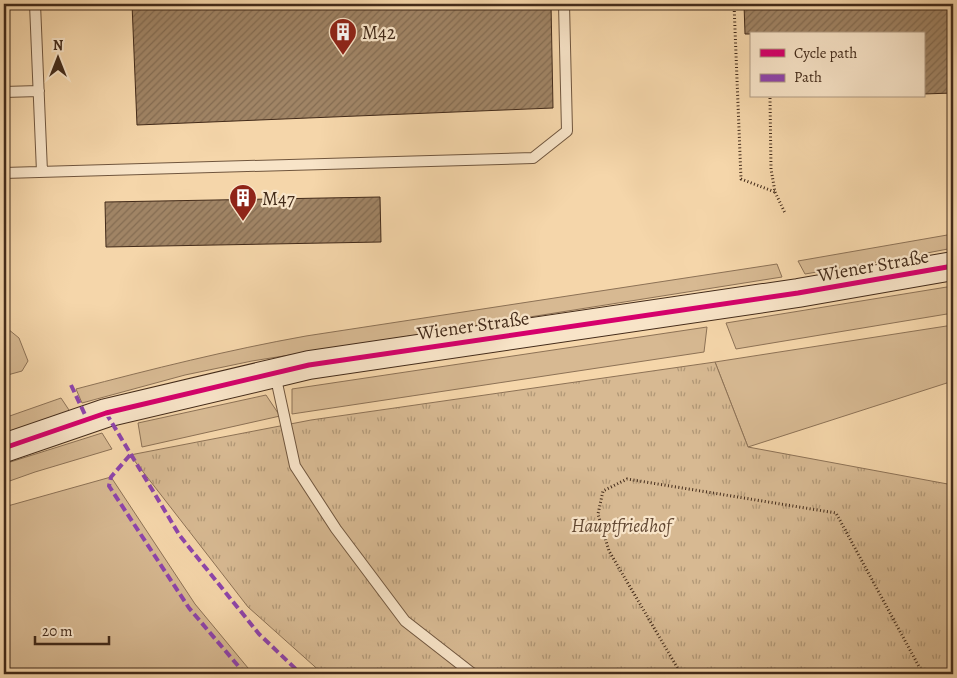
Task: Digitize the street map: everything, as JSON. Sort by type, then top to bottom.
[{"type":"main road","name":"Wiener Straße","points":[[4,448],[106,413],[274,373],[337,361],[798,293],[953,266]]},
{"type":"lane","points":[[36,4],[42,172]]},
{"type":"lane","points":[[4,173],[533,158],[566,131],[564,4]]},
{"type":"lane","points":[[4,92],[39,90]]},
{"type":"lane","points":[[274,373],[295,466],[336,529],[405,621],[473,674]]},
{"type":"path","points":[[734,4],[741,179],[775,192]]},
{"type":"path","points":[[770,98],[771,169],[775,192],[786,213]]},
{"type":"path","points":[[681,674],[609,551],[598,514],[603,491],[627,479],[836,513],[924,674]]},
{"type":"green space","points":[[953,234],[953,248],[901,258],[805,274],[798,261]]},
{"type":"green space","points":[[777,264],[782,277],[252,361],[185,375],[82,403],[76,389],[190,360],[306,336]]},
{"type":"green space","points":[[953,286],[953,313],[736,349],[726,323]]},
{"type":"green space","points":[[953,325],[953,381],[748,447],[715,362]]},
{"type":"green space","points":[[707,327],[704,352],[292,414],[292,389]]},
{"type":"green space","points":[[4,329],[8,329],[19,338],[28,361],[22,371],[4,376]]},
{"type":"green space","name":"Hauptfriedhof","points":[[715,362],[748,447],[953,485],[953,674],[323,674],[248,607],[130,455],[311,420]]},
{"type":"green space","points":[[266,395],[280,416],[142,447],[138,423]]},
{"type":"green space","points":[[61,398],[71,413],[4,435],[4,418]]},
{"type":"green space","points":[[102,433],[112,449],[4,483],[4,464]]},
{"type":"green space","points":[[111,477],[195,604],[253,674],[4,674],[4,507]]},
{"type":"building","name":"M42","points":[[132,4],[551,4],[553,108],[137,125]]},
{"type":"building","points":[[744,4],[953,4],[953,93],[924,94],[924,32],[750,32],[750,34],[745,34]]},
{"type":"building","name":"M47","points":[[380,197],[381,242],[106,247],[105,202]]},
{"type":"marked path","points":[[71,385],[87,419]]},
{"type":"marked path","points":[[106,413],[180,536],[259,634],[301,674]]},
{"type":"marked path","points":[[130,455],[111,477],[109,486],[189,608],[245,674]]},
{"type":"cycle path","points":[[4,448],[106,413],[309,365],[798,293],[953,266]]},
{"type":"place","name":"M42","points":[[343,56]]},
{"type":"place","name":"M47","points":[[243,222]]}]
